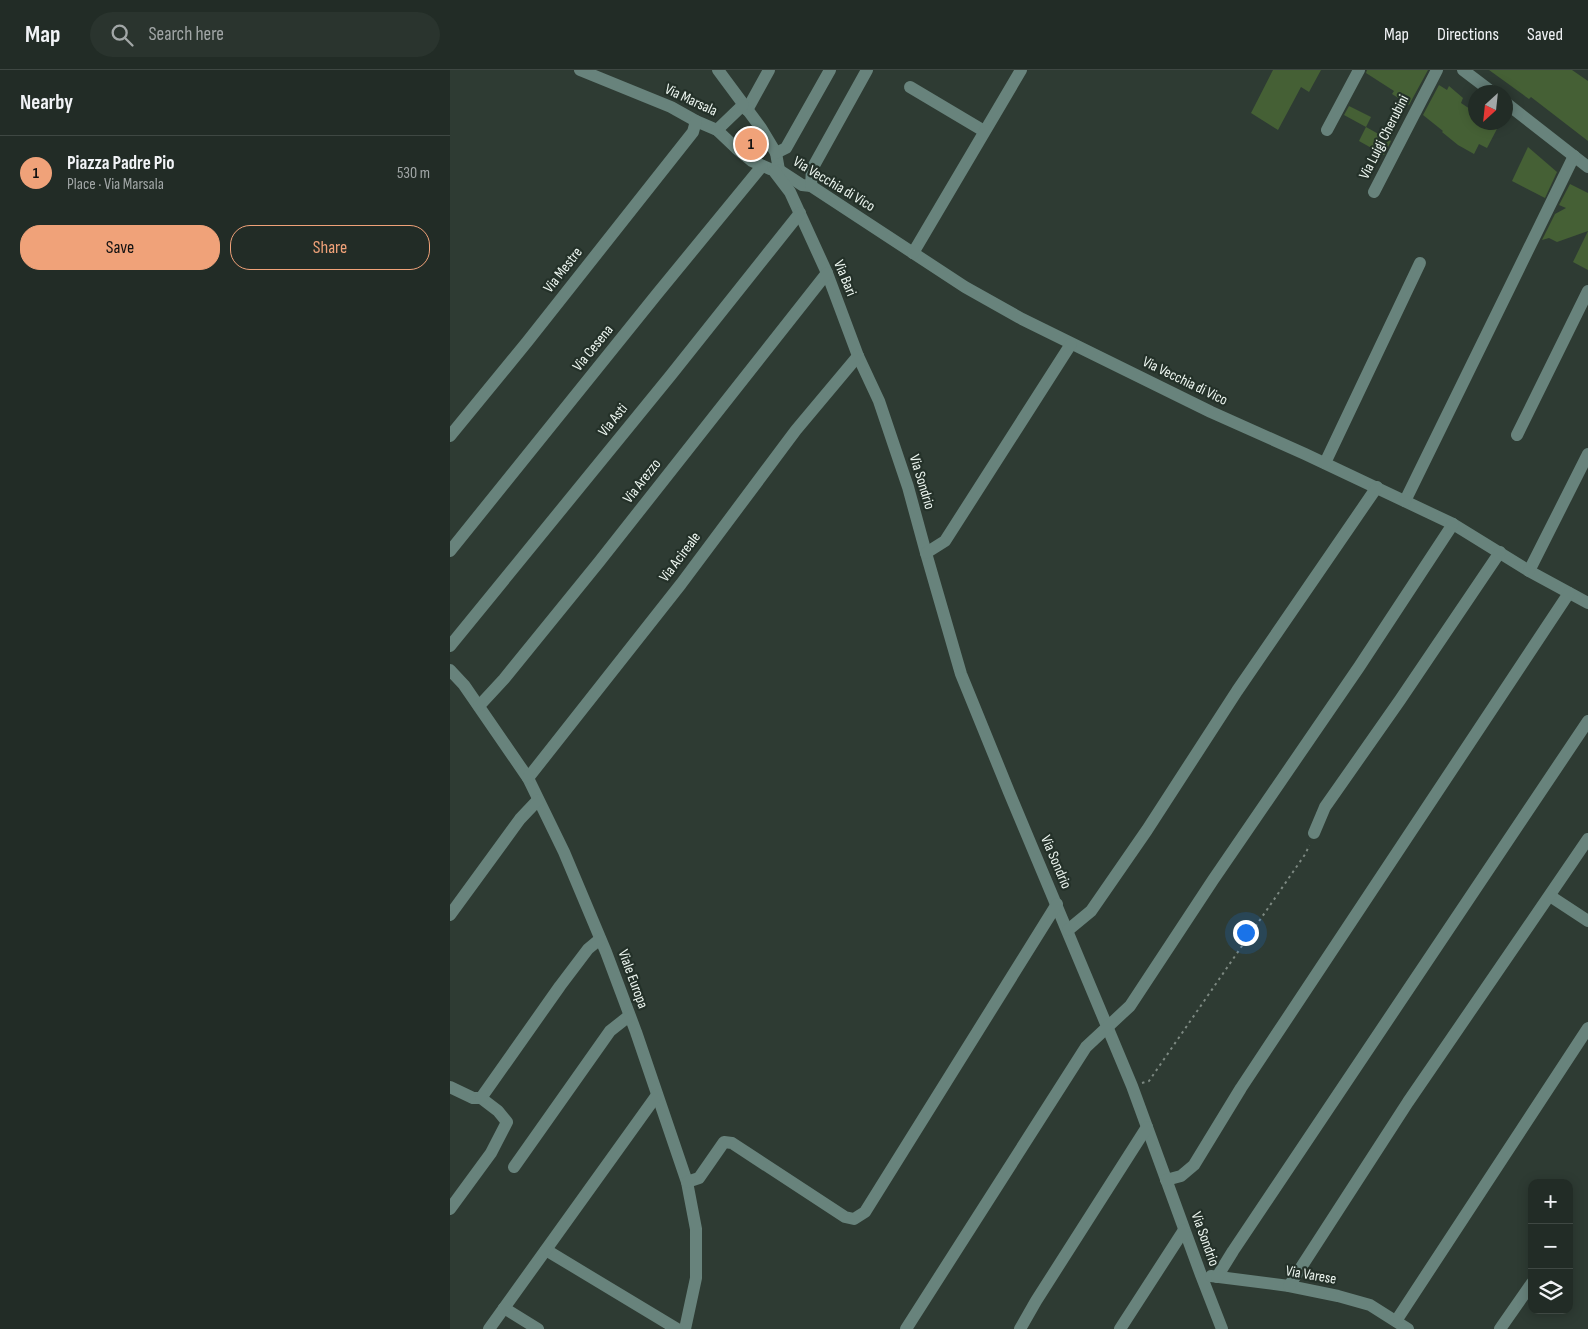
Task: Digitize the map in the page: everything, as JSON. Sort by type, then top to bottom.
[{"type":"street","name":"Via Marsala","points":[[580,70],[670,107],[717,130],[752,161],[772,169]]},
{"type":"street","points":[[718,70],[761,128],[776,153],[772,169]]},
{"type":"street","points":[[717,130],[745,108],[769,70]]},
{"type":"street","points":[[776,153],[786,148],[830,70]]},
{"type":"street","points":[[811,186],[812,169],[867,70]]},
{"type":"street","points":[[914,253],[1021,70]]},
{"type":"street","points":[[1327,130],[1359,70]]},
{"type":"street","name":"Via Luigi Cherubini","points":[[1374,192],[1437,70]]},
{"type":"street","points":[[1463,70],[1483,85]]},
{"type":"street","points":[[910,87],[984,131]]},
{"type":"street","points":[[1513,108],[1588,167]]},
{"type":"street","name":"Via Mestre","points":[[450,436],[527,342],[686,140],[692,132],[696,121]]},
{"type":"street","points":[[1405,501],[1574,156]]},
{"type":"street","name":"Via Vecchia di Vico","points":[[772,169],[802,185],[811,186],[965,287],[1071,344],[1211,412],[1325,463],[1453,524],[1529,571],[1588,603]]},
{"type":"street","name":"Via Bari","points":[[772,169],[790,192],[800,213],[827,273],[858,356],[878,401]]},
{"type":"street","name":"Via Cesena","points":[[450,551],[657,294],[772,169]]},
{"type":"street","name":"Via Asti","points":[[450,646],[800,213]]},
{"type":"street","points":[[1325,463],[1420,263]]},
{"type":"street","name":"Via Arezzo","points":[[479,706],[504,679],[600,562],[827,273]]},
{"type":"street","points":[[1517,435],[1588,291]]},
{"type":"street","points":[[926,554],[944,541],[1071,344]]},
{"type":"street","name":"Via Acireale","points":[[528,778],[681,584],[796,430],[858,356]]},
{"type":"street","name":"Via Sondrio","points":[[878,401],[908,487],[962,674],[1132,1086],[1222,1329]]},
{"type":"street","points":[[1529,571],[1588,454]]},
{"type":"street","points":[[1068,930],[1092,911],[1237,691],[1376,487]]},
{"type":"street","points":[[906,1329],[1086,1047],[1130,1006],[1213,880],[1359,667],[1453,524]]},
{"type":"street","points":[[1314,833],[1325,807],[1500,552]]},
{"type":"street","points":[[1166,1180],[1181,1176],[1194,1165],[1242,1088],[1569,593]]},
{"type":"street","name":"Viale Europa","points":[[450,670],[464,685],[528,778],[564,852],[629,1016],[687,1182],[696,1228],[696,1278],[685,1329]]},
{"type":"street","points":[[1217,1277],[1233,1250],[1588,721]]},
{"type":"street","points":[[450,915],[520,820],[538,800]]},
{"type":"street","points":[[1289,1286],[1408,1102],[1588,839]]},
{"type":"street","points":[[1550,896],[1588,921]]},
{"type":"street","points":[[687,1182],[699,1178],[724,1142],[732,1143],[845,1217],[854,1218],[864,1212],[1056,904]]},
{"type":"street","points":[[481,1098],[566,978],[588,949],[600,939]]},
{"type":"street","points":[[514,1167],[610,1031],[629,1016]]},
{"type":"street","points":[[1396,1321],[1588,1028]]},
{"type":"street","points":[[450,1087],[472,1098],[481,1098],[498,1111],[507,1122],[491,1153],[450,1209]]},
{"type":"street","points":[[489,1329],[657,1095]]},
{"type":"street","points":[[1020,1329],[1147,1127]]},
{"type":"street","points":[[1120,1329],[1184,1230]]},
{"type":"street","points":[[546,1250],[676,1329]]},
{"type":"street","name":"Via Varese","points":[[1201,1275],[1289,1286],[1338,1296],[1370,1305],[1408,1329]]},
{"type":"street","points":[[1500,1329],[1528,1289]]},
{"type":"street","points":[[504,1308],[538,1329]]},
{"type":"path","points":[[1132,1086],[1149,1081],[1306,853],[1314,833]]},
{"type":"building","points":[[1273,70],[1321,70],[1309,92],[1301,87],[1278,130],[1251,113]]},
{"type":"building","points":[[1367,70],[1428,70],[1409,105],[1392,94],[1394,91],[1366,73]]},
{"type":"building","points":[[1489,70],[1572,70],[1588,81],[1588,141],[1531,97],[1529,99],[1513,87],[1513,85],[1510,85]]},
{"type":"building","points":[[1439,85],[1447,90],[1449,86],[1463,98],[1461,103],[1468,108],[1468,130],[1496,130],[1487,148],[1479,144],[1474,154],[1458,145],[1423,115]]},
{"type":"building","points":[[1349,106],[1371,117],[1366,127],[1344,115]]},
{"type":"building","points":[[1366,127],[1391,141],[1384,155],[1359,141]]},
{"type":"building","points":[[1528,147],[1557,172],[1545,198],[1512,181]]},
{"type":"building","points":[[1570,184],[1588,193],[1588,231],[1557,242],[1549,238],[1542,240],[1555,214],[1566,208],[1559,205]]},
{"type":"building","points":[[1588,231],[1588,270],[1573,262]]},
{"type":"place","name":"Piazza Padre Pio","points":[[751,144]]}]
